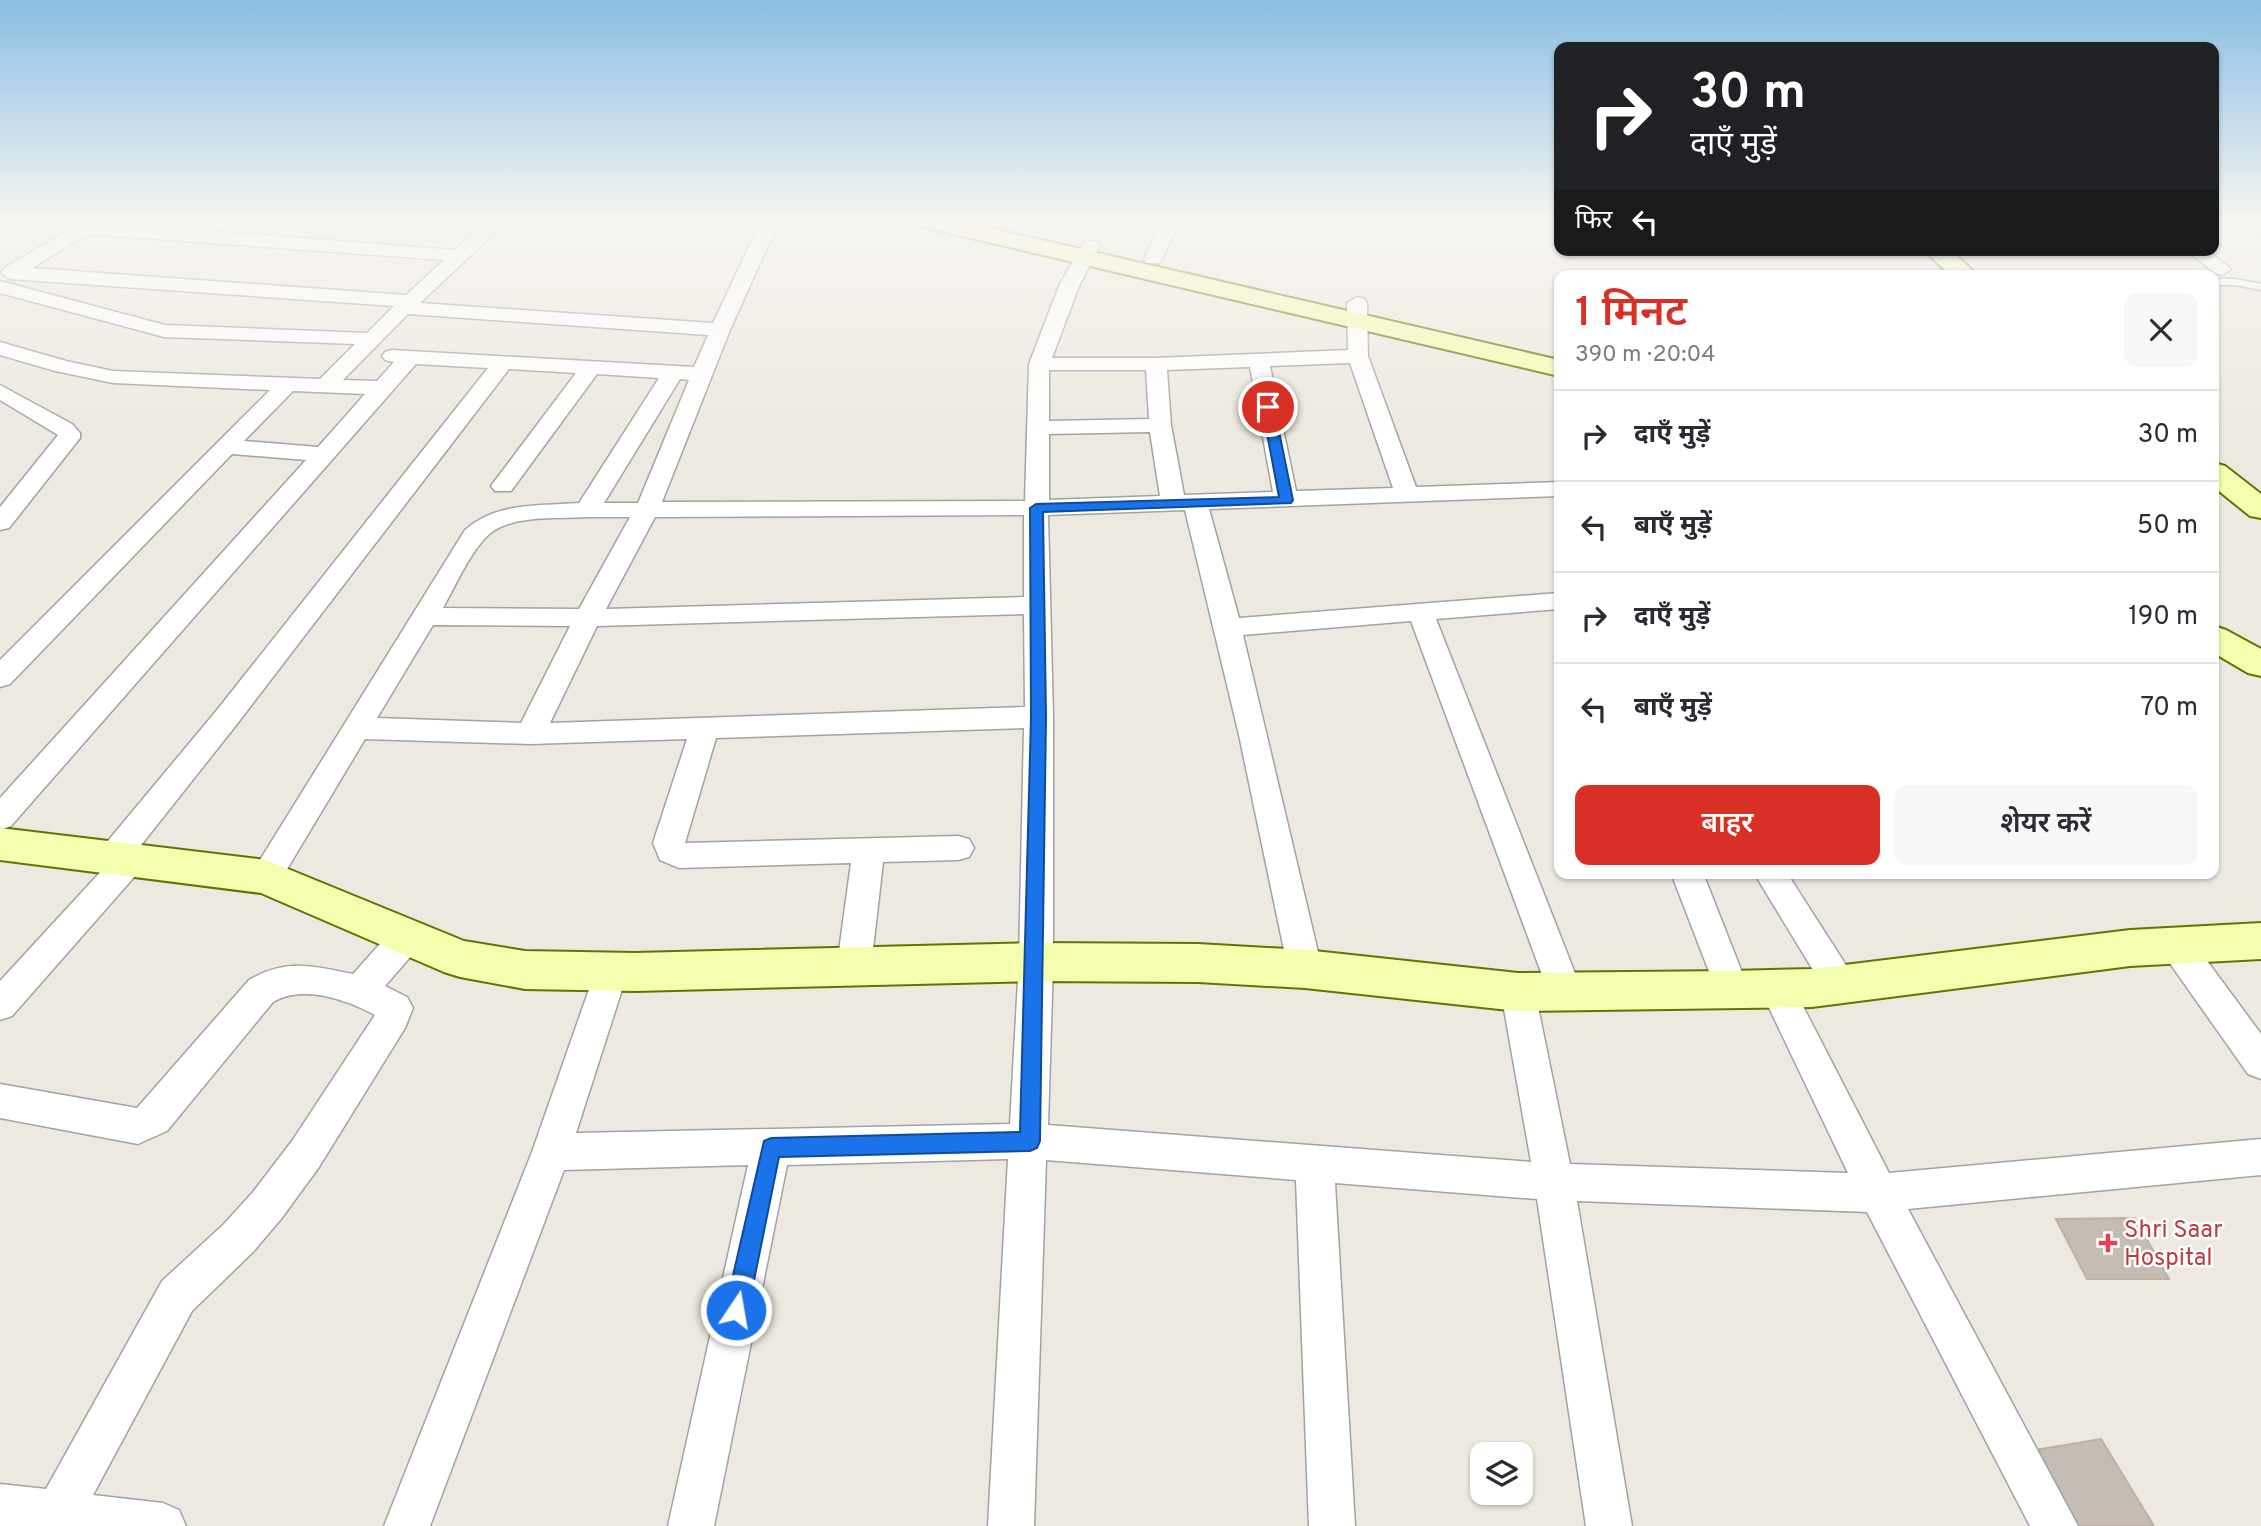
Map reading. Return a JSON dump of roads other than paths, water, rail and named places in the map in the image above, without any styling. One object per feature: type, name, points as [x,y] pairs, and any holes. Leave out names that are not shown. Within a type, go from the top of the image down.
[{"type":"street","points":[[54,292],[164,331],[364,347],[411,356],[502,364],[703,374]]},
{"type":"street","points":[[240,292],[720,330]]},
{"type":"street","points":[[326,384],[421,292]]},
{"type":"street","points":[[530,734],[647,509],[737,292]]},
{"type":"street","points":[[1011,1526],[1036,962],[1039,605],[1036,508],[1039,364],[1069,292]]},
{"type":"street","points":[[1272,292],[1357,311],[1452,324],[1554,352]]},
{"type":"street","points":[[1283,292],[1554,367]]},
{"type":"street","points":[[1357,311],[1358,356],[1407,495]]},
{"type":"street","points":[[0,348],[62,367],[113,377],[382,388]]},
{"type":"street","points":[[0,818],[411,356]]},
{"type":"street","points":[[1039,364],[1156,364],[1358,356]]},
{"type":"street","points":[[1259,361],[1286,500]]},
{"type":"street","points":[[0,1005],[122,858],[235,706],[502,364]]},
{"type":"street","points":[[1156,364],[1160,425],[1184,502],[1230,627],[1263,766],[1305,969]]},
{"type":"street","points":[[503,486],[590,369]]},
{"type":"street","points":[[587,510],[673,373]]},
{"type":"street","points":[[0,677],[289,383]]},
{"type":"street","points":[[0,523],[69,438],[69,433],[64,429],[3,395]]},
{"type":"street","points":[[1038,428],[1160,425]]},
{"type":"street","points":[[227,447],[325,454]]},
{"type":"street","points":[[2219,475],[2255,496]]},
{"type":"street","points":[[266,877],[474,535],[485,525],[509,516],[647,509],[1036,508],[1554,489]]},
{"type":"street","points":[[1230,627],[1554,601]]},
{"type":"street","points":[[426,616],[588,618],[1039,605]]},
{"type":"street","points":[[1420,611],[1565,991]]},
{"type":"street","points":[[2219,623],[2261,643]]},
{"type":"street","points":[[2219,641],[2261,664]]},
{"type":"street","points":[[359,728],[530,734],[1039,717]]},
{"type":"street","points":[[705,728],[669,843],[671,851],[688,857],[958,848]]},
{"type":"street","points":[[0,844],[266,877],[460,959],[525,970],[611,971],[1036,962],[1198,963],[1305,969],[1518,992],[1732,990],[1812,988],[2130,948],[2261,941]]},
{"type":"street","points":[[855,967],[869,851]]},
{"type":"street","points":[[1689,879],[1732,990]]},
{"type":"street","points":[[1774,879],[1839,983]]},
{"type":"street","points":[[360,990],[407,937]]},
{"type":"street","points":[[2176,946],[2261,1063]]},
{"type":"street","points":[[407,1526],[551,1153],[611,971]]},
{"type":"street","points":[[0,1101],[138,1126],[154,1119],[261,991],[271,984],[293,978],[360,990],[390,1003],[395,1008],[393,1017],[276,1193],[246,1230],[198,1271],[177,1296],[58,1514]]},
{"type":"street","points":[[1777,989],[1878,1193],[2055,1526]]},
{"type":"street","points":[[1518,992],[1554,1182],[1609,1526]]},
{"type":"street","points":[[551,1153],[1030,1141],[1554,1182],[1878,1193],[2261,1157]]},
{"type":"street","points":[[691,1526],[771,1147]]},
{"type":"street","points":[[1315,1163],[1332,1526]]},
{"type":"street","points":[[0,1507],[163,1526]]},
{"type":"place","name":"Shri Saar Hospital","points":[[2108,1243]]}]
